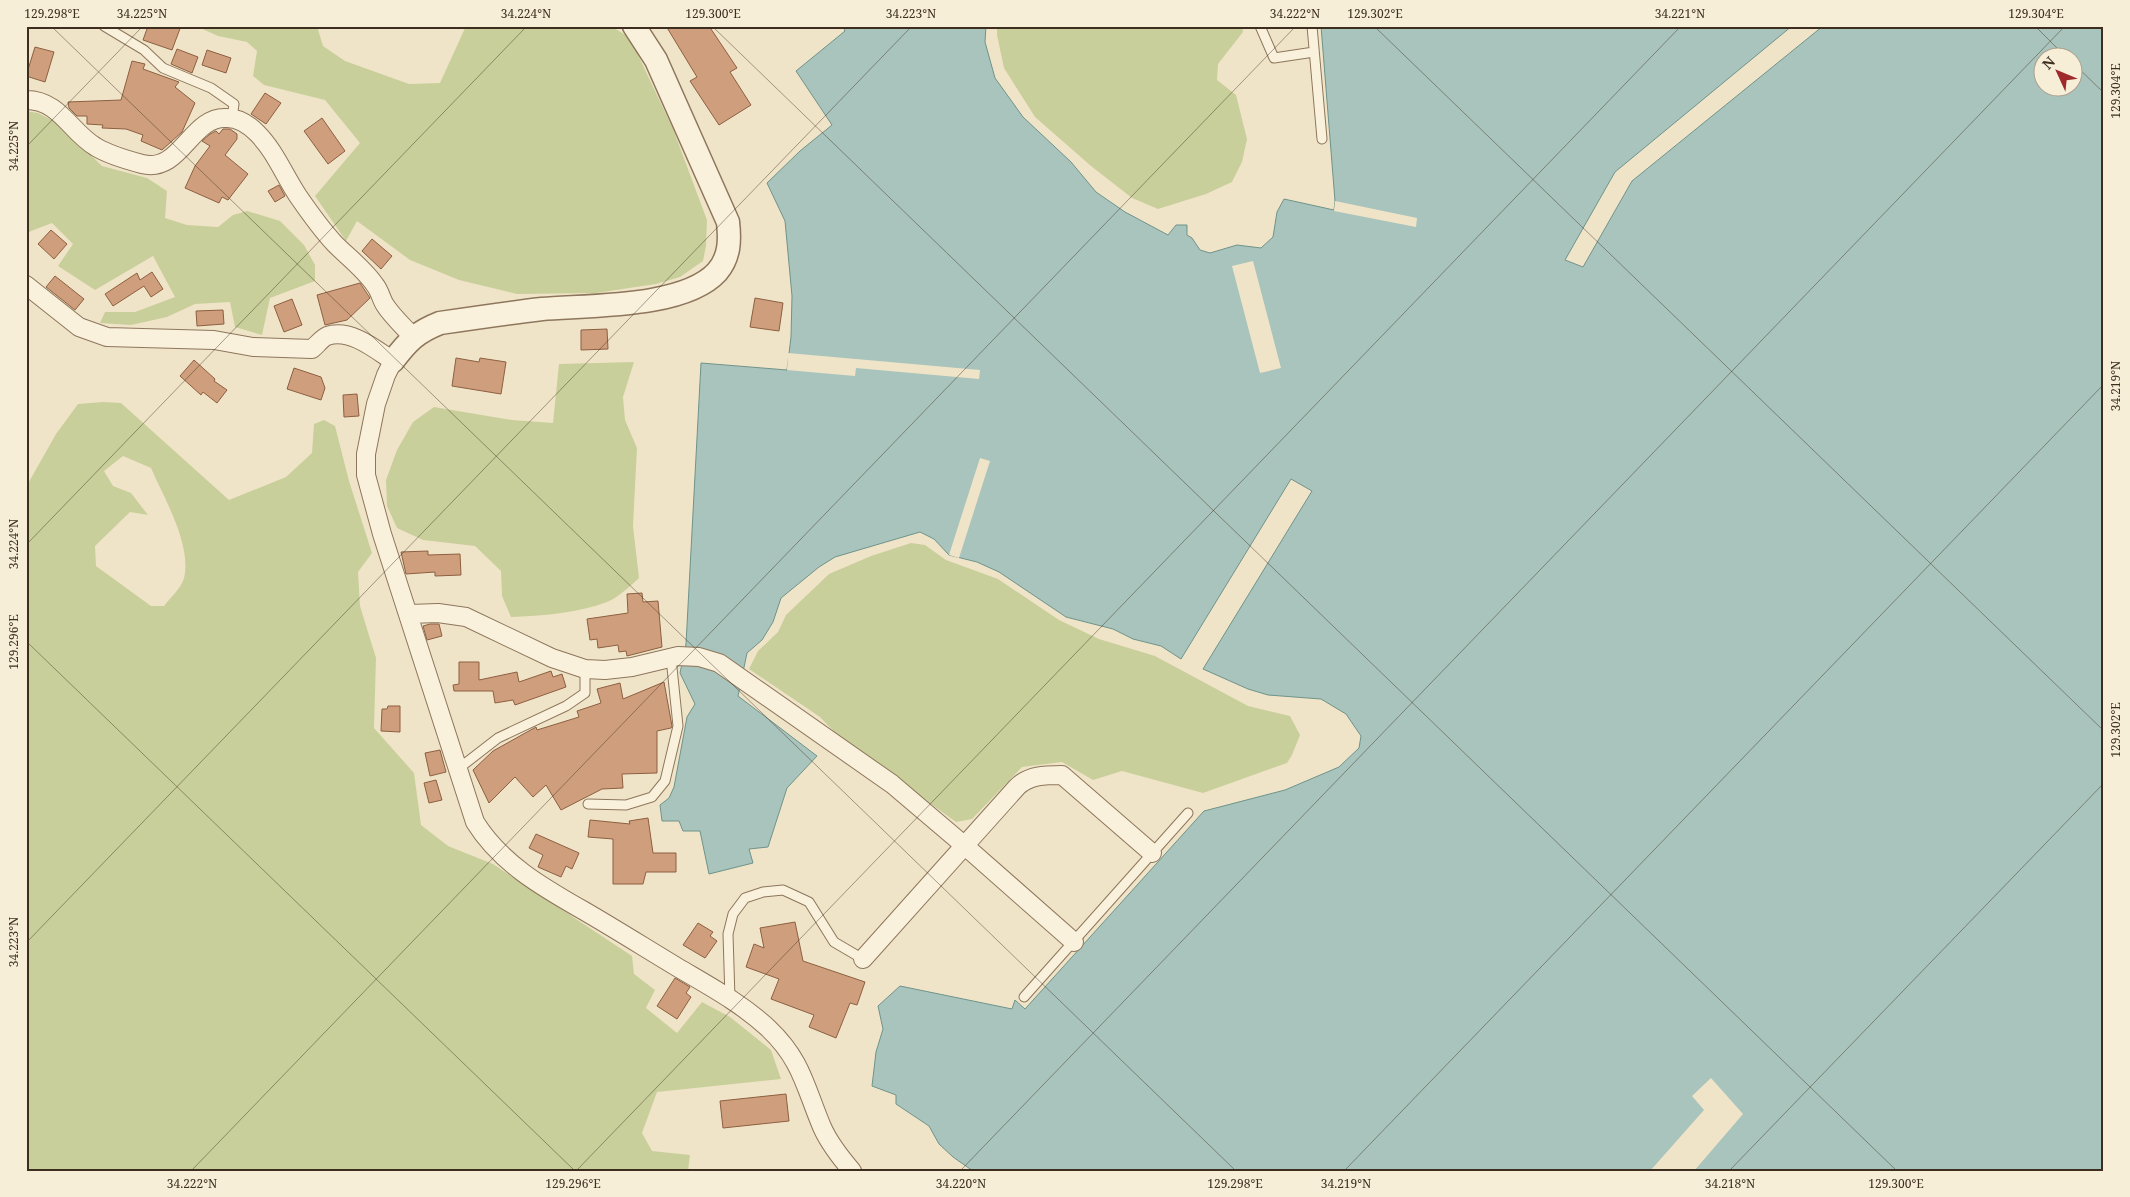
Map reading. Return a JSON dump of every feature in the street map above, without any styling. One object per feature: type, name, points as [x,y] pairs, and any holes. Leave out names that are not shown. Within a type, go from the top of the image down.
[{"type":"street","points":[[634,26],[656,60],[728,222],[730,242],[725,261],[716,273],[702,283],[668,296],[614,305],[542,309],[440,323],[425,328],[412,337],[393,361],[386,375],[370,427],[366,454],[366,474],[382,534],[475,822],[484,837],[498,852],[553,893],[730,999],[768,1029],[788,1048],[801,1070],[822,1127],[837,1154],[852,1171]]},
{"type":"street","points":[[26,100],[37,100],[49,105],[96,148],[144,165],[161,164],[170,159],[209,122],[223,117],[241,120],[264,140],[298,197],[334,242],[376,285],[385,305],[412,337]]},
{"type":"street","points":[[26,285],[79,327],[107,337],[214,340],[253,347],[312,350],[326,336],[340,335],[355,338],[393,361]]},
{"type":"street","points":[[409,614],[438,613],[466,617],[552,658],[585,669],[605,670],[632,667],[674,657],[699,656],[719,663],[892,784],[1074,942]]},
{"type":"street","points":[[863,959],[1022,782],[1031,778],[1062,775],[1152,853]]},
{"type":"lane","points":[[104,26],[144,50],[163,68],[211,88],[234,104],[232,118]]},
{"type":"lane","points":[[1260,26],[1274,58],[1314,52]]},
{"type":"lane","points":[[1312,26],[1322,139]]},
{"type":"lane","points":[[588,804],[626,805],[652,797],[665,781],[678,726],[674,657]]},
{"type":"lane","points":[[458,769],[498,738],[566,706],[585,693],[585,669]]},
{"type":"lane","points":[[1024,997],[1188,813]]},
{"type":"lane","points":[[730,999],[728,934],[733,914],[745,898],[763,892],[783,890],[809,902],[834,942],[863,959]]},
{"type":"green space","points":[[196,26],[317,26],[323,46],[345,61],[409,84],[440,83],[466,26],[611,26],[630,38],[673,129],[707,220],[706,246],[703,261],[680,277],[656,284],[596,293],[517,294],[459,280],[410,260],[357,221],[346,241],[315,196],[360,143],[325,100],[264,85],[253,76],[257,51],[247,42],[218,36]]},
{"type":"green space","points":[[997,26],[1242,26],[1243,32],[1218,64],[1217,80],[1236,95],[1247,139],[1242,162],[1232,182],[1206,194],[1158,209],[1132,198],[1091,166],[1035,117],[1004,68]]},
{"type":"green space","points":[[26,111],[38,113],[58,123],[102,166],[147,178],[167,191],[165,218],[187,225],[218,227],[233,215],[247,211],[280,221],[304,245],[315,265],[315,281],[270,298],[262,335],[235,327],[230,302],[195,304],[167,317],[131,325],[100,323],[105,312],[135,312],[175,297],[153,256],[95,290],[58,266],[73,244],[52,223],[31,231],[26,235]]},
{"type":"green space","points":[[634,362],[623,397],[625,420],[637,448],[633,526],[639,578],[620,595],[607,602],[584,609],[547,615],[511,617],[502,596],[501,571],[475,546],[423,540],[397,528],[387,506],[386,480],[397,450],[413,422],[434,407],[512,420],[553,423],[559,364]]},
{"type":"green space","points":[[121,403],[229,500],[286,477],[312,453],[314,424],[324,420],[335,426],[349,481],[372,553],[358,572],[360,606],[376,658],[374,728],[414,773],[421,825],[448,846],[493,864],[632,956],[634,974],[655,990],[646,1008],[677,1033],[702,1002],[730,1017],[771,1050],[781,1079],[657,1092],[642,1133],[652,1151],[690,1155],[688,1171],[26,1171],[26,487],[56,434],[78,404]],"holes":[[[123,456],[151,468],[181,537],[184,551],[183,581],[164,606],[151,606],[96,566],[95,546],[130,512],[148,515],[131,493],[113,486],[104,471]]]},
{"type":"green space","points":[[911,543],[925,545],[946,560],[998,579],[1059,620],[1099,639],[1155,656],[1248,706],[1290,716],[1300,735],[1292,755],[1287,763],[1203,793],[1122,771],[1093,780],[1062,762],[1022,767],[972,819],[956,822],[840,738],[820,717],[749,669],[758,651],[778,632],[786,615],[829,574],[871,556]]},
{"type":"water","points":[[843,26],[986,26],[985,42],[995,78],[1023,117],[1071,162],[1096,192],[1125,212],[1168,235],[1176,225],[1187,225],[1187,235],[1192,238],[1200,250],[1210,253],[1237,245],[1261,248],[1273,237],[1277,212],[1284,199],[1334,210],[1335,201],[1321,26],[1792,26],[1615,172],[1565,260],[1583,267],[1632,181],[1823,26],[2104,26],[2104,1171],[973,1171],[953,1157],[939,1144],[929,1126],[896,1104],[896,1095],[872,1086],[876,1052],[883,1029],[878,1006],[900,986],[1012,1009],[1015,1000],[1025,1009],[1204,811],[1285,790],[1339,767],[1359,748],[1361,736],[1346,714],[1321,699],[1268,695],[1248,689],[1203,669],[1312,491],[1291,479],[1181,659],[1161,646],[1133,639],[1113,629],[1066,617],[999,572],[977,562],[949,555],[934,539],[920,532],[835,557],[819,567],[781,598],[773,622],[762,640],[747,653],[738,696],[817,756],[787,788],[768,847],[749,849],[753,863],[709,874],[700,831],[683,831],[679,821],[662,821],[660,805],[669,798],[674,787],[687,717],[695,704],[680,673],[686,644],[701,363],[787,370],[791,337],[792,296],[785,221],[767,183],[800,151],[832,125],[796,71],[845,31]]},
{"type":"pier","points":[[1335,201],[1417,218],[1416,227],[1334,211]]},
{"type":"pier","points":[[1253,261],[1281,368],[1260,373],[1232,266]]},
{"type":"pier","points":[[788,353],[980,370],[979,379],[856,368],[855,376],[787,370]]},
{"type":"pier","points":[[980,458],[990,461],[959,558],[949,555]]},
{"type":"pier","points":[[1711,1078],[1743,1114],[1694,1171],[1650,1171],[1704,1110],[1692,1096]]},
{"type":"building","points":[[148,26],[181,26],[172,50],[143,40]]},
{"type":"building","points":[[666,26],[709,26],[737,68],[730,72],[751,105],[719,125],[690,81],[697,77]]},
{"type":"building","points":[[35,47],[54,52],[45,82],[26,76]]},
{"type":"building","points":[[177,49],[198,57],[192,73],[171,64]]},
{"type":"building","points":[[207,50],[231,58],[226,73],[202,65]]},
{"type":"building","points":[[132,61],[145,64],[143,69],[179,82],[175,87],[195,103],[182,132],[162,150],[141,141],[143,135],[126,129],[102,128],[103,125],[87,124],[87,116],[77,116],[69,108],[68,102],[121,100]]},
{"type":"building","points":[[265,93],[281,103],[266,124],[251,114]]},
{"type":"building","points":[[322,118],[345,151],[328,164],[304,131]]},
{"type":"building","points":[[223,129],[230,129],[237,134],[237,139],[225,155],[248,174],[228,200],[222,197],[219,203],[185,188],[195,166],[210,146],[202,141],[216,131],[219,134]]},
{"type":"building","points":[[279,185],[285,196],[275,202],[268,191]]},
{"type":"building","points":[[51,230],[67,244],[54,259],[38,244]]},
{"type":"building","points":[[372,239],[392,256],[381,269],[362,251]]},
{"type":"building","points":[[152,272],[163,289],[151,297],[144,286],[113,306],[105,294],[137,273],[140,280]]},
{"type":"building","points":[[55,276],[84,299],[75,310],[46,287]]},
{"type":"building","points":[[360,283],[370,298],[347,320],[325,325],[317,295]]},
{"type":"building","points":[[755,298],[783,303],[779,331],[750,327]]},
{"type":"building","points":[[292,299],[302,325],[284,332],[274,306]]},
{"type":"building","points":[[223,310],[224,324],[197,326],[196,311]]},
{"type":"building","points":[[607,329],[608,349],[581,350],[581,330]]},
{"type":"building","points":[[456,358],[479,362],[480,358],[506,362],[501,394],[452,386]]},
{"type":"building","points":[[194,360],[215,379],[214,381],[227,390],[217,403],[203,392],[201,395],[180,376]]},
{"type":"building","points":[[294,368],[321,377],[325,388],[321,400],[287,389]]},
{"type":"building","points":[[357,394],[359,416],[344,417],[343,395]]},
{"type":"building","points":[[428,551],[428,555],[460,554],[461,575],[435,576],[435,572],[406,574],[401,552]]},
{"type":"building","points":[[642,593],[643,602],[658,601],[662,647],[627,656],[626,651],[619,652],[618,645],[598,648],[597,639],[590,640],[587,619],[628,613],[627,594]]},
{"type":"building","points":[[439,624],[442,636],[427,640],[423,626]]},
{"type":"building","points":[[459,662],[479,662],[479,680],[517,672],[519,682],[551,671],[553,677],[562,674],[566,687],[515,705],[513,700],[495,703],[493,691],[454,691],[453,685],[459,684]]},
{"type":"building","points":[[664,682],[672,726],[671,728],[657,731],[657,773],[622,774],[623,788],[602,789],[561,810],[546,785],[533,797],[515,777],[489,803],[473,770],[493,751],[536,727],[537,730],[579,717],[577,711],[601,703],[597,689],[620,683],[623,699]]},
{"type":"building","points":[[388,706],[400,706],[400,732],[381,731],[382,709],[387,709]]},
{"type":"building","points":[[440,750],[446,772],[430,776],[425,753]]},
{"type":"building","points":[[436,780],[442,800],[429,803],[424,783]]},
{"type":"building","points":[[648,818],[653,853],[676,853],[676,872],[646,872],[643,884],[613,884],[613,839],[588,837],[590,820],[630,824],[629,821]]},
{"type":"building","points":[[536,834],[579,853],[572,869],[566,866],[561,877],[538,867],[543,855],[529,848]]},
{"type":"building","points":[[795,922],[803,961],[865,982],[857,1005],[850,1003],[836,1038],[809,1027],[814,1015],[771,999],[779,979],[746,967],[754,944],[764,948],[760,928]]},
{"type":"building","points":[[698,923],[713,932],[710,936],[717,941],[705,958],[683,945]]},
{"type":"building","points":[[675,978],[690,987],[686,993],[691,997],[677,1019],[657,1006]]},
{"type":"building","points":[[786,1094],[789,1121],[723,1128],[720,1101]]}]
